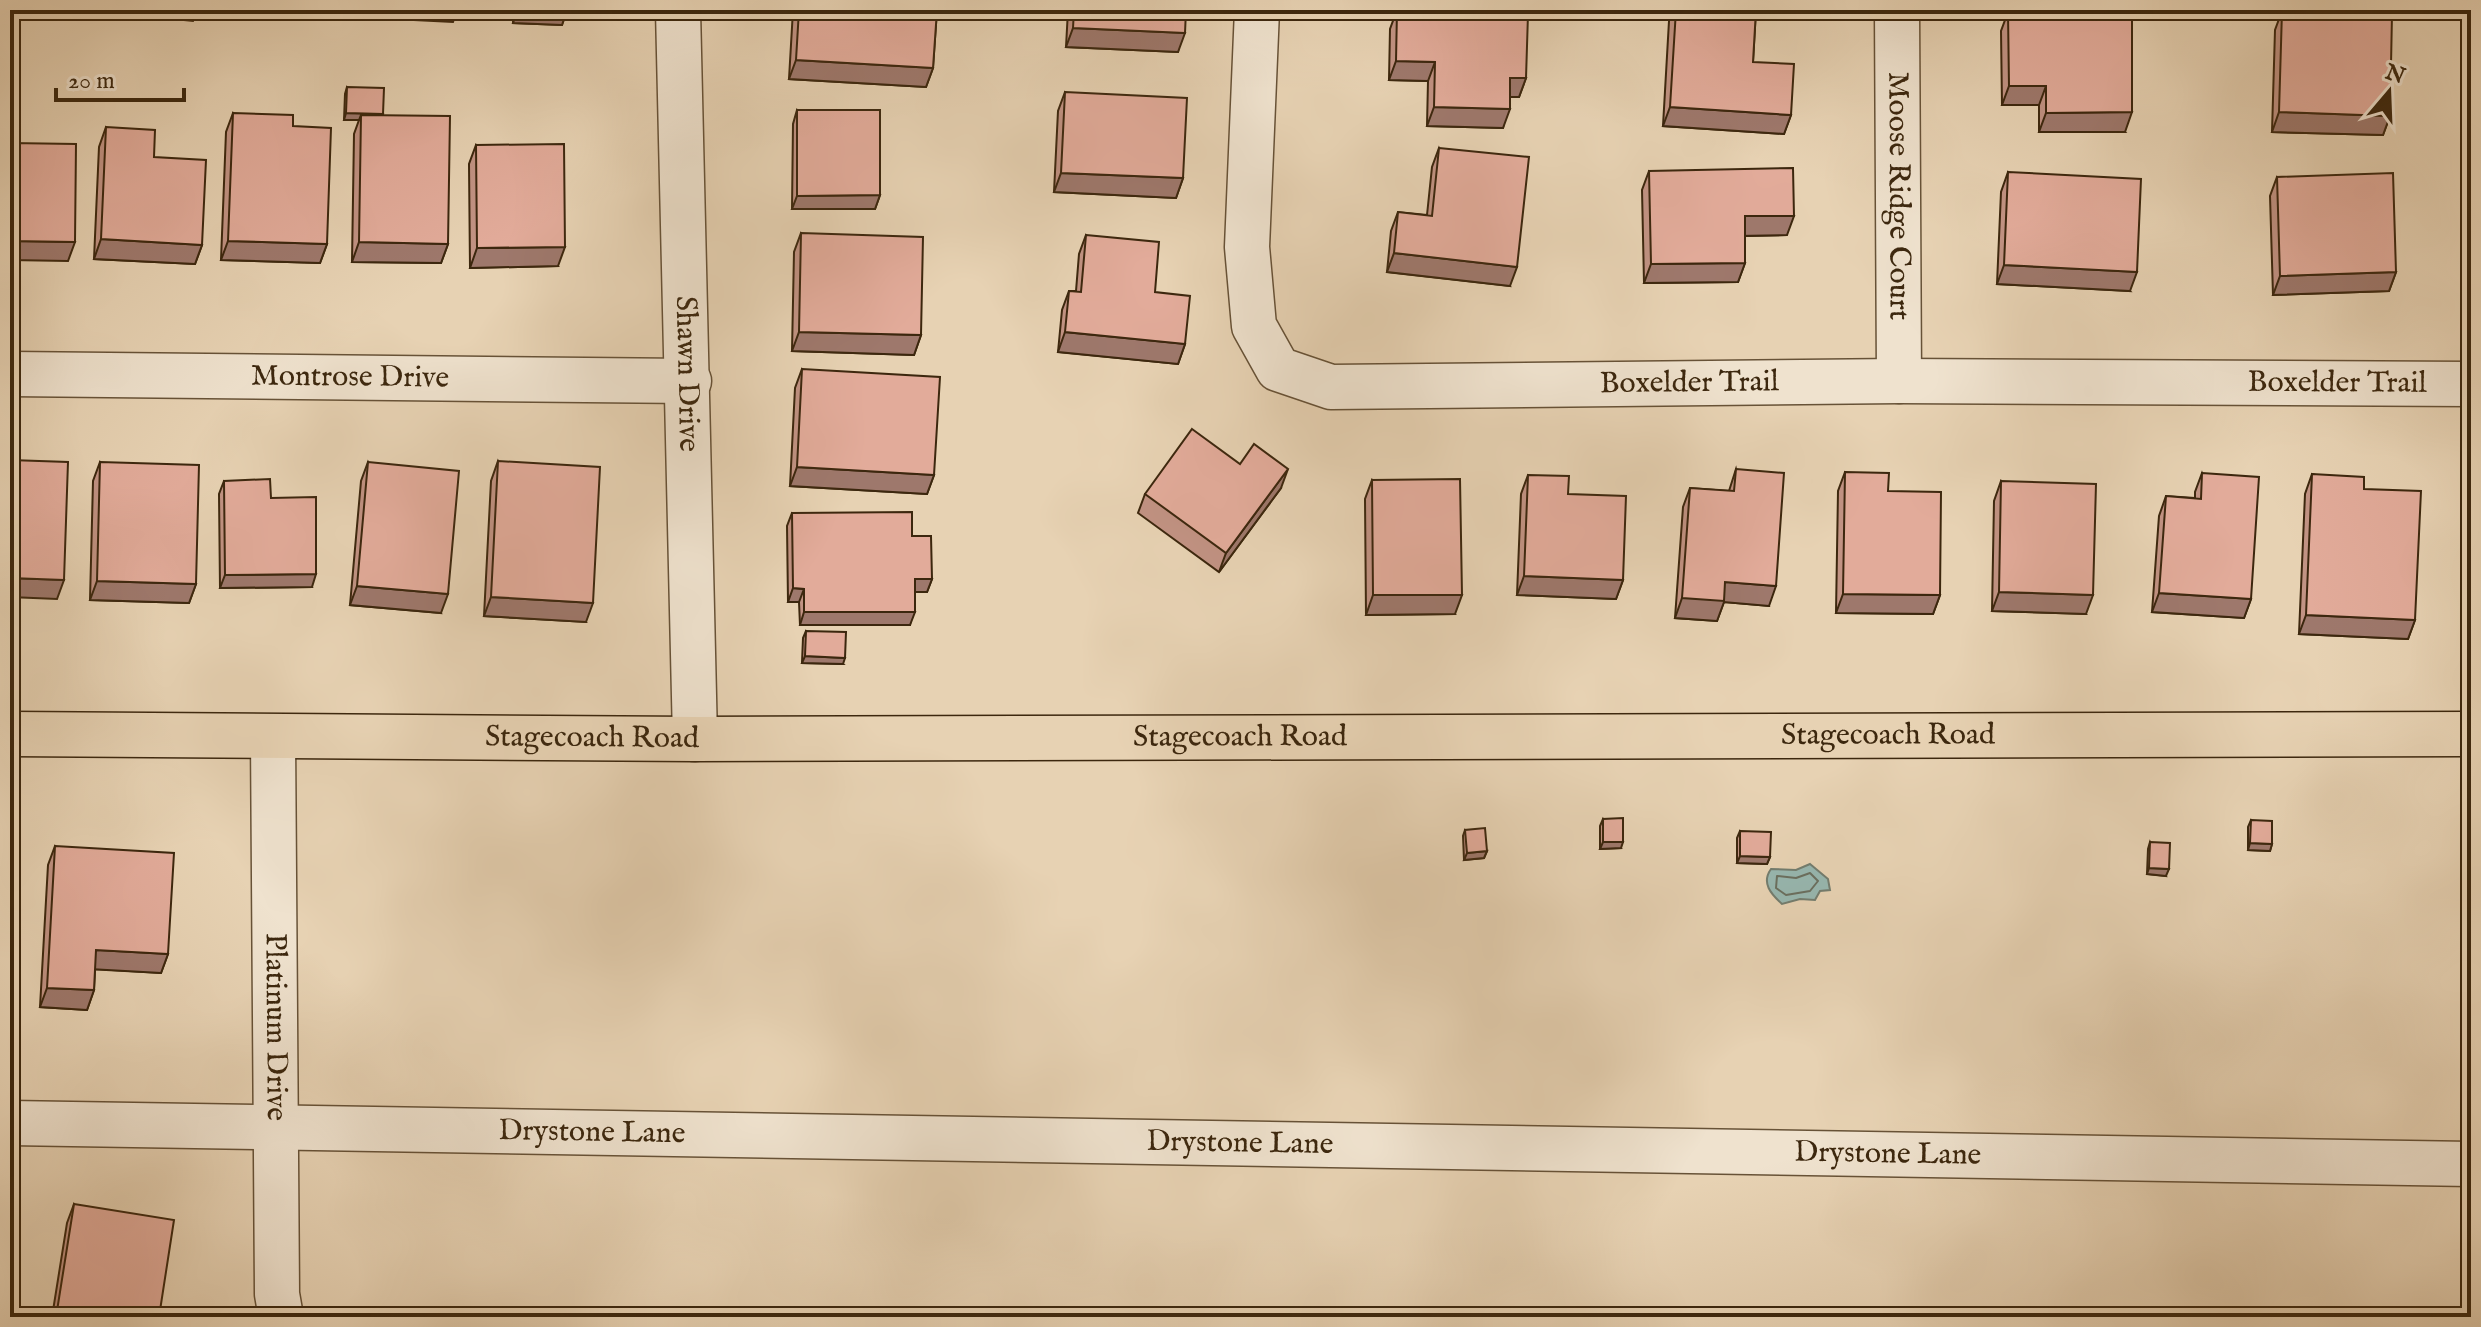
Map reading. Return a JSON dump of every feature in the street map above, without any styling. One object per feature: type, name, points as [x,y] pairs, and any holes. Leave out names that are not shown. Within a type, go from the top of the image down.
[{"type":"main road","name":"Stagecoach Road","points":[[10,734],[695,739],[2471,734]]},
{"type":"street","name":"Shawn Drive","points":[[678,10],[695,739]]},
{"type":"street","name":"Boxelder Trail","points":[[1257,10],[1247,247],[1254,326],[1278,369],[1331,387],[1899,381],[2471,384]]},
{"type":"street","name":"Moose Ridge Court","points":[[1897,10],[1899,381]]},
{"type":"street","name":"Montrose Drive","points":[[10,374],[689,381]]},
{"type":"street","name":"Platinum Drive","points":[[273,737],[277,1294],[281,1317]]},
{"type":"street","name":"Drystone Lane","points":[[10,1123],[2471,1164]]},
{"type":"water","points":[[1810,864],[1828,879],[1830,890],[1820,891],[1815,900],[1800,899],[1782,904],[1767,884],[1771,869],[1796,870]]},
{"type":"building","points":[[799,10],[937,10],[933,68],[796,60]]},
{"type":"building","points":[[1074,10],[1186,10],[1185,33],[1073,28]]},
{"type":"building","points":[[1397,10],[1528,14],[1526,78],[1510,78],[1510,109],[1434,107],[1435,62],[1396,61]]},
{"type":"building","points":[[1676,10],[1756,10],[1753,62],[1794,64],[1791,115],[1670,107]]},
{"type":"building","points":[[2132,11],[2132,112],[2046,113],[2046,86],[2009,86],[2008,12]]},
{"type":"building","points":[[2282,11],[2392,14],[2390,116],[2279,112]]},
{"type":"building","points":[[347,87],[384,88],[383,114],[346,113]]},
{"type":"building","points":[[1065,92],[1187,98],[1183,178],[1061,173]]},
{"type":"building","points":[[797,110],[880,110],[880,195],[797,196]]},
{"type":"building","points":[[233,113],[293,115],[293,126],[331,128],[327,244],[228,241]]},
{"type":"building","points":[[361,115],[450,116],[448,244],[359,242]]},
{"type":"building","points":[[106,127],[155,130],[154,157],[206,160],[202,245],[101,239]]},
{"type":"building","points":[[10,143],[76,144],[75,242],[10,241]]},
{"type":"building","points":[[564,144],[565,247],[477,248],[476,145]]},
{"type":"building","points":[[1439,148],[1529,157],[1517,267],[1394,253],[1398,212],[1432,216]]},
{"type":"building","points":[[1793,168],[1794,216],[1745,216],[1745,263],[1651,264],[1649,171]]},
{"type":"building","points":[[2008,172],[2141,179],[2137,272],[2004,265]]},
{"type":"building","points":[[2393,173],[2396,272],[2280,276],[2277,177]]},
{"type":"building","points":[[801,233],[923,237],[921,335],[799,332]]},
{"type":"building","points":[[1086,235],[1159,242],[1155,292],[1190,296],[1185,344],[1065,332],[1069,291],[1081,292]]},
{"type":"building","points":[[802,369],[940,377],[934,475],[797,467]]},
{"type":"building","points":[[1192,429],[1240,464],[1254,444],[1288,469],[1226,553],[1145,494]]},
{"type":"building","points":[[10,460],[68,462],[64,580],[10,578]]},
{"type":"building","points":[[498,461],[600,467],[593,603],[491,597]]},
{"type":"building","points":[[100,462],[199,465],[196,584],[97,581]]},
{"type":"building","points":[[368,462],[459,471],[448,594],[357,586]]},
{"type":"building","points":[[1736,469],[1784,473],[1776,586],[1725,582],[1724,601],[1682,598],[1690,488],[1734,491]]},
{"type":"building","points":[[1845,472],[1889,473],[1888,491],[1941,492],[1940,595],[1843,594]]},
{"type":"building","points":[[2202,473],[2259,477],[2251,599],[2159,593],[2166,496],[2201,499]]},
{"type":"building","points":[[2312,474],[2364,477],[2364,489],[2421,491],[2415,620],[2306,615]]},
{"type":"building","points":[[1528,475],[1569,476],[1568,494],[1626,496],[1623,580],[1524,576]]},
{"type":"building","points":[[270,479],[271,498],[316,497],[316,574],[225,575],[224,481]]},
{"type":"building","points":[[1460,479],[1462,595],[1373,595],[1372,480]]},
{"type":"building","points":[[2001,481],[2096,484],[2093,595],[1999,592]]},
{"type":"building","points":[[912,512],[912,536],[931,536],[932,579],[915,579],[915,612],[804,612],[804,589],[793,588],[792,513]]},
{"type":"building","points":[[806,631],[846,632],[845,658],[805,656]]},
{"type":"building","points":[[1623,818],[1623,842],[1603,842],[1603,819]]},
{"type":"building","points":[[2251,820],[2272,821],[2272,844],[2250,843]]},
{"type":"building","points":[[1485,828],[1487,851],[1467,853],[1465,830]]},
{"type":"building","points":[[1740,831],[1771,832],[1770,857],[1740,856]]},
{"type":"building","points":[[2150,842],[2170,843],[2169,869],[2149,868]]},
{"type":"building","points":[[55,846],[174,853],[168,954],[96,950],[94,990],[47,988]]},
{"type":"building","points":[[10,866],[13,866],[10,914]]},
{"type":"building","points":[[74,1204],[174,1220],[159,1317],[56,1317]]},
{"type":"building","points":[[10,1210],[18,1211],[10,1306]]}]
